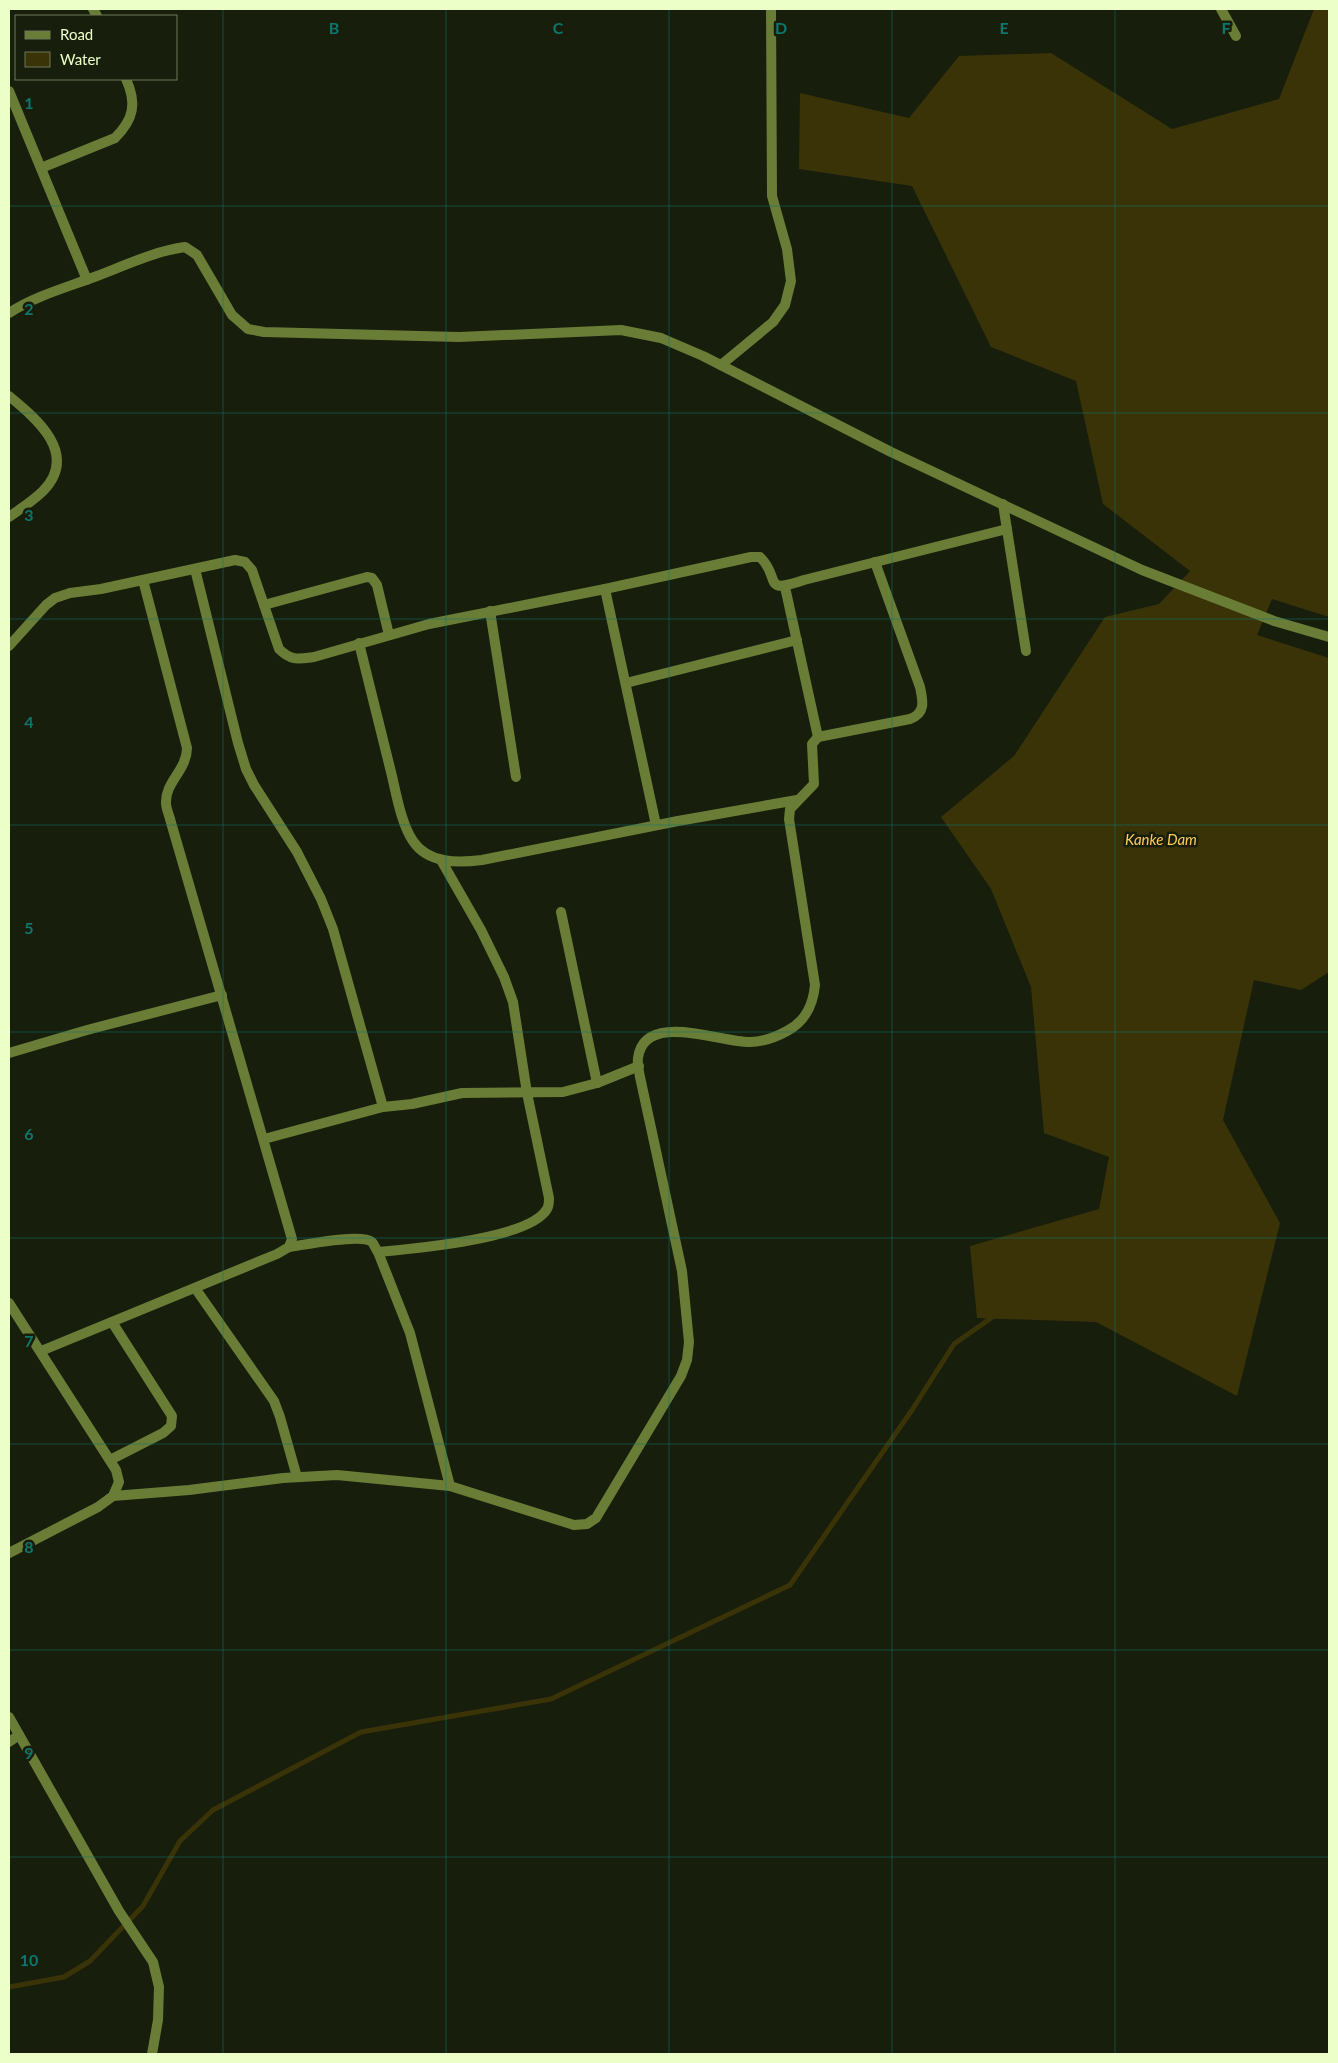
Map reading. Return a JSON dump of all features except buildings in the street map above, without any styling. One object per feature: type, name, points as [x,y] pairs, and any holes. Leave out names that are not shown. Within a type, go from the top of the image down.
[{"type":"street","points":[[721,366],[773,322],[785,304],[791,281],[787,250],[772,196],[771,9]]},
{"type":"street","points":[[1221,9],[1236,36]]},
{"type":"street","points":[[41,168],[115,138],[124,129],[130,119],[133,105],[132,92],[126,80]]},
{"type":"street","points":[[9,91],[87,280]]},
{"type":"street","points":[[9,313],[47,295],[168,249],[185,247],[197,255],[232,315],[248,329],[264,332],[459,336],[621,330],[661,338],[721,366],[891,452],[1142,570],[1274,621],[1329,637]]},
{"type":"street","points":[[9,396],[43,427],[51,438],[57,464],[54,477],[43,491],[9,517]]},
{"type":"street","points":[[1003,504],[1026,651]]},
{"type":"street","points":[[9,646],[33,618],[55,598],[70,593],[101,589],[235,560],[245,562],[252,570],[279,649],[287,658],[298,659],[314,657],[429,624],[606,589],[751,557],[760,557],[766,562],[773,581],[777,586],[785,587],[1007,529]]},
{"type":"street","points":[[113,1496],[337,1475],[450,1486],[574,1525],[587,1524],[596,1518],[681,1376],[687,1360],[689,1342],[682,1271],[638,1058],[642,1046],[650,1037],[658,1034],[680,1031],[751,1042],[773,1038],[792,1028],[807,1014],[813,1002],[815,985],[789,818],[790,809],[814,784],[812,744],[818,737],[910,719],[922,711],[924,704],[920,687],[875,562]]},
{"type":"street","points":[[195,569],[230,714],[246,769],[297,852],[321,899],[333,929],[383,1107]]},
{"type":"street","points":[[264,605],[367,577],[372,578],[377,585],[389,635]]},
{"type":"street","points":[[143,580],[187,748],[184,766],[173,781],[166,803],[292,1239],[289,1247]]},
{"type":"street","points":[[785,587],[818,737]]},
{"type":"street","points":[[606,589],[656,825]]},
{"type":"street","points":[[490,611],[516,777]]},
{"type":"street","points":[[626,683],[797,640]]},
{"type":"street","points":[[359,643],[397,798],[406,825],[413,841],[425,852],[441,860],[461,863],[482,860],[656,825],[797,800]]},
{"type":"street","points":[[378,1252],[457,1244],[484,1238],[519,1227],[541,1216],[548,1209],[549,1198],[527,1093],[513,1002],[504,977],[481,930],[441,860]]},
{"type":"street","points":[[561,912],[597,1083]]},
{"type":"street","points":[[9,1053],[87,1030],[222,995]]},
{"type":"street","points":[[264,1139],[383,1107],[412,1104],[462,1093],[564,1092],[597,1083],[639,1066]]},
{"type":"street","points":[[41,1351],[277,1254],[289,1247],[364,1239],[372,1242],[378,1252],[410,1333],[450,1486]]},
{"type":"street","points":[[194,1288],[274,1401],[297,1478]]},
{"type":"street","points":[[9,1303],[110,1460],[120,1482],[113,1496],[98,1507],[9,1553]]},
{"type":"street","points":[[110,1460],[163,1433],[171,1426],[172,1416],[112,1322]]},
{"type":"street","points":[[9,1716],[119,1911],[153,1962],[159,1988],[158,2020],[152,2054]]},
{"type":"street","points":[[9,1742],[20,1735]]},
{"type":"water","name":"Kanke Dam","points":[[1314,9],[1329,9],[1329,617],[1272,599],[1257,635],[1329,658],[1329,972],[1301,990],[1254,980],[1223,1120],[1280,1223],[1237,1396],[1096,1322],[977,1318],[970,1246],[1099,1209],[1109,1157],[1044,1133],[1031,987],[991,889],[941,817],[1014,756],[1105,617],[1159,604],[1190,571],[1103,504],[1076,381],[991,347],[912,186],[799,169],[800,93],[909,118],[959,56],[1051,53],[1172,129],[1279,99]]},
{"type":"waterway","points":[[9,1987],[64,1977],[90,1961],[143,1906],[180,1841],[213,1810],[361,1732],[551,1699],[790,1585],[912,1410],[954,1344],[994,1316]]}]
